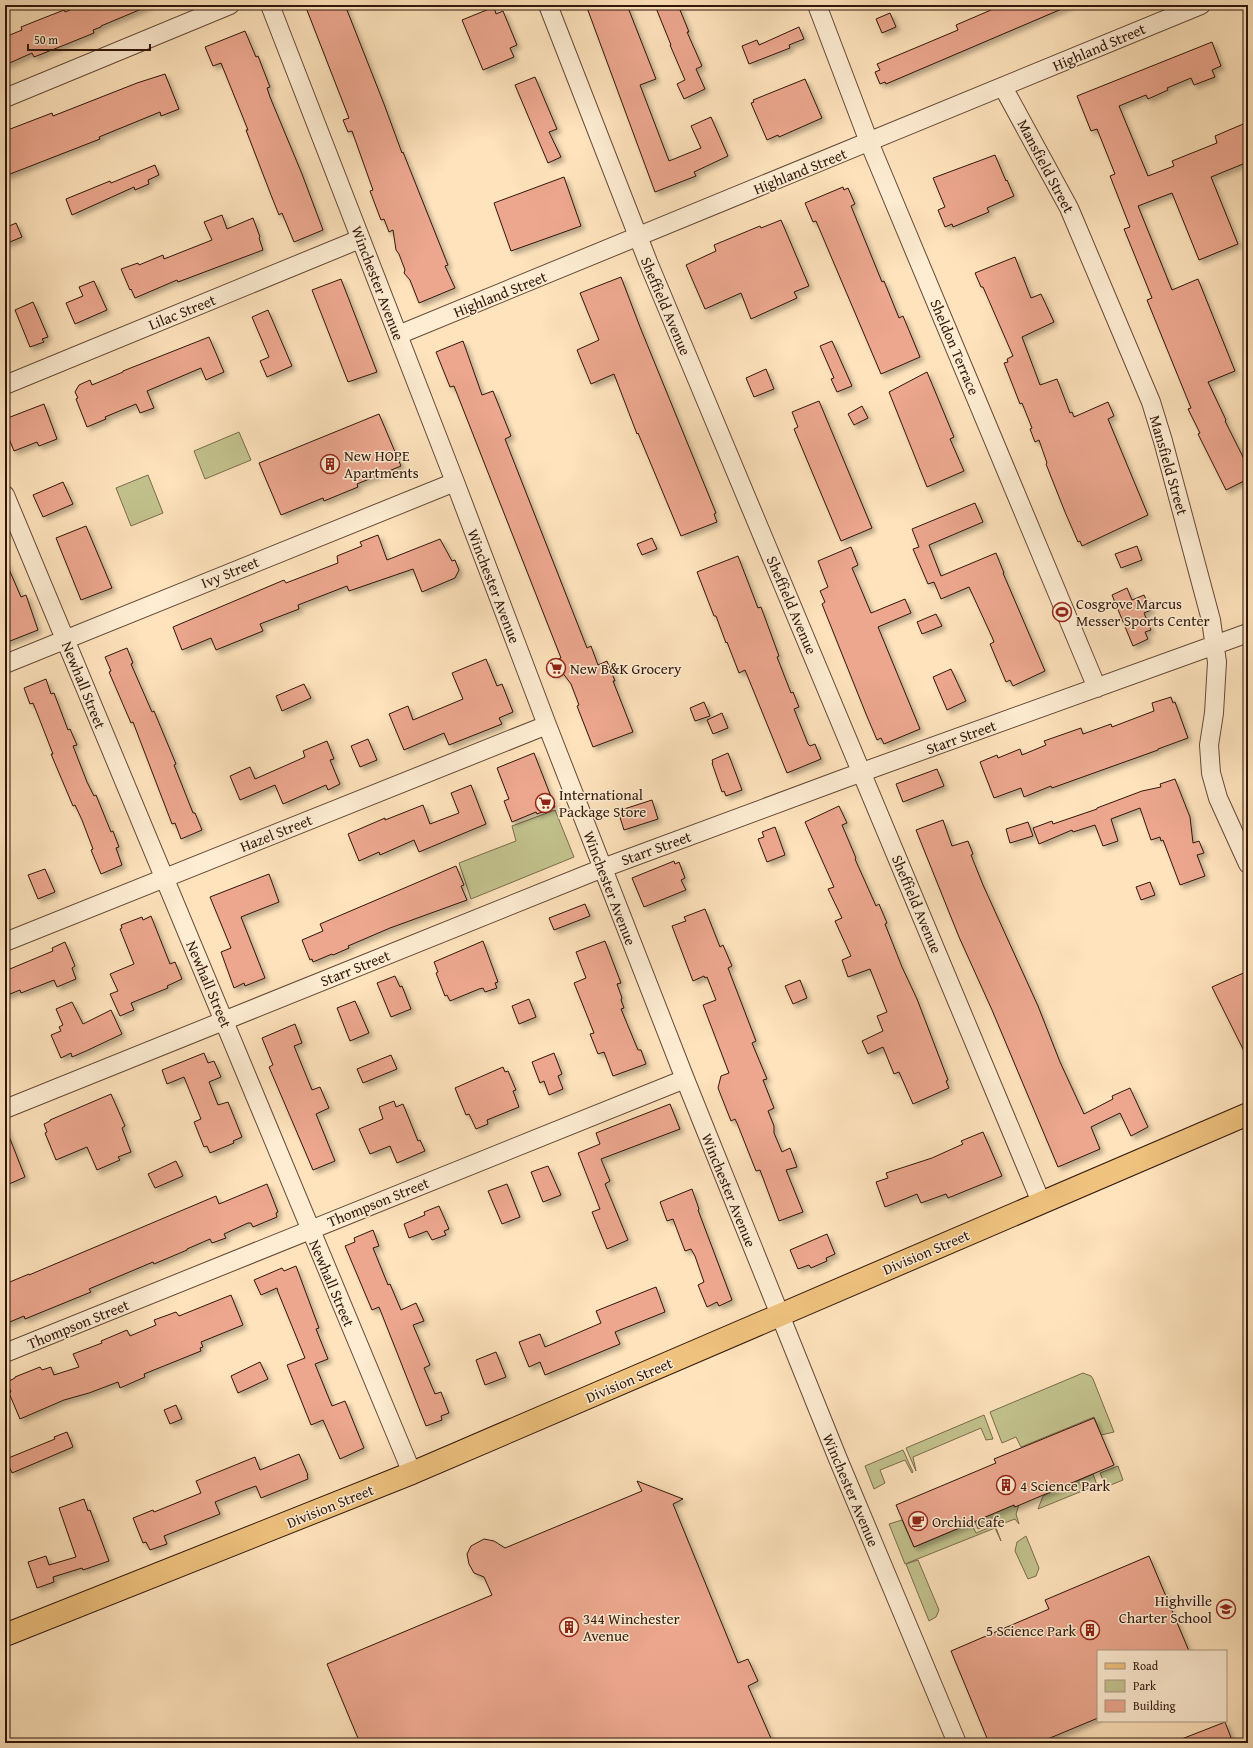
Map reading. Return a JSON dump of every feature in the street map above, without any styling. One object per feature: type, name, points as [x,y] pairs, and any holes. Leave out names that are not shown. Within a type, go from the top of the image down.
[{"type":"main road","name":"Division Street","points":[[5,1635],[412,1473],[1248,1114]]},
{"type":"street","points":[[5,98],[230,5]]},
{"type":"street","name":"Winchester Avenue","points":[[270,5],[455,482],[547,726],[685,1079],[779,1316],[957,1743]]},
{"type":"street","name":"Sheffield Avenue","points":[[548,5],[638,237],[1041,1202]]},
{"type":"street","name":"Sheldon Terrace","points":[[817,5],[869,142],[1097,688]]},
{"type":"street","name":"Highland Street","points":[[398,335],[1201,5]]},
{"type":"street","name":"Mansfield Street","points":[[1003,87],[1069,208],[1151,402],[1164,441],[1211,620],[1216,646],[1217,664],[1214,713],[1209,745],[1211,773],[1218,798],[1248,864]]},
{"type":"street","name":"Lilac Street","points":[[5,384],[360,239]]},
{"type":"street","name":"Ivy Street","points":[[5,664],[455,482]]},
{"type":"street","name":"Newhall Street","points":[[5,495],[412,1473]]},
{"type":"street","name":"Starr Street","points":[[5,1109],[603,868],[862,772],[1216,646],[1248,633]]},
{"type":"street","name":"Hazel Street","points":[[5,942],[547,726]]},
{"type":"street","name":"Thompson Street","points":[[5,1353],[685,1079]]},
{"type":"green space","points":[[239,432],[251,460],[205,479],[194,451]]},
{"type":"green space","points":[[148,475],[163,513],[131,526],[116,488]]},
{"type":"green space","points":[[555,810],[574,857],[471,899],[459,863],[516,841],[512,826]]},
{"type":"green space","points":[[1083,1373],[1091,1376],[1093,1379],[1114,1432],[1101,1435],[1094,1417],[1021,1447],[1016,1437],[1002,1443],[990,1412]]},
{"type":"green space","points":[[984,1415],[993,1439],[986,1440],[981,1428],[913,1457],[916,1471],[906,1448]]},
{"type":"green space","points":[[903,1450],[913,1472],[912,1473],[905,1460],[880,1470],[885,1483],[874,1489],[865,1466]]},
{"type":"green space","points":[[1118,1466],[1123,1480],[1106,1487],[1100,1473]]},
{"type":"green space","points":[[1093,1474],[1097,1485],[1038,1509],[1043,1496]]},
{"type":"green space","points":[[1014,1505],[1014,1507],[1019,1505],[1016,1514],[1019,1524],[1015,1519],[999,1525],[995,1522],[978,1529],[975,1521]]},
{"type":"green space","points":[[902,1520],[914,1547],[969,1524],[970,1528],[973,1527],[976,1533],[995,1525],[1001,1541],[995,1528],[905,1564],[889,1524]]},
{"type":"green space","points":[[1026,1536],[1039,1568],[1036,1576],[1028,1579],[1015,1551],[1017,1542]]},
{"type":"green space","points":[[918,1560],[939,1610],[936,1617],[929,1621],[906,1564]]},
{"type":"building","points":[[82,5],[151,5],[101,26],[93,30],[94,33],[34,57],[32,53],[5,65],[5,37],[22,30],[21,27],[64,10],[65,12]]},
{"type":"building","points":[[305,5],[345,5],[402,153],[403,152],[448,265],[445,266],[455,288],[419,303],[410,280],[404,273],[405,270],[396,250],[393,230],[389,232],[384,219],[381,220],[370,191],[373,190],[352,131],[348,132],[343,120],[349,118]]},
{"type":"building","points":[[586,5],[627,5],[656,79],[640,85],[669,161],[701,148],[691,126],[711,117],[728,156],[694,172],[696,176],[655,192]]},
{"type":"building","points":[[664,5],[678,5],[689,32],[687,32],[702,66],[696,69],[705,89],[684,99],[677,84],[685,80],[656,8]]},
{"type":"building","points":[[989,5],[1071,5],[886,84],[885,82],[880,84],[875,72],[880,70],[877,64],[958,30],[956,25],[991,10]]},
{"type":"building","points":[[494,7],[496,14],[503,11],[517,45],[510,48],[514,57],[483,70],[462,20]]},
{"type":"building","points":[[890,13],[896,27],[882,33],[876,19]]},
{"type":"building","points":[[799,27],[804,39],[789,45],[790,48],[749,64],[742,46],[757,40],[759,45]]},
{"type":"building","points":[[245,31],[256,57],[258,56],[270,87],[267,88],[270,97],[302,174],[323,230],[294,242],[282,213],[279,215],[246,130],[248,130],[221,63],[213,66],[205,47]]},
{"type":"building","points":[[1212,42],[1221,66],[1212,70],[1215,77],[1194,85],[1191,78],[1167,88],[1168,90],[1148,99],[1146,95],[1119,106],[1148,176],[1174,166],[1172,161],[1217,143],[1215,136],[1248,122],[1248,162],[1211,177],[1238,244],[1199,260],[1172,193],[1138,206],[1172,290],[1198,279],[1235,371],[1208,382],[1226,420],[1225,421],[1248,467],[1248,479],[1226,490],[1198,434],[1200,433],[1188,409],[1191,408],[1147,300],[1152,298],[1124,229],[1130,227],[1110,176],[1115,174],[1097,129],[1091,131],[1077,96]]},
{"type":"building","points":[[165,74],[179,109],[161,116],[160,112],[99,137],[100,139],[5,176],[5,131],[52,113],[53,116],[137,83]]},
{"type":"building","points":[[535,77],[557,129],[549,132],[561,157],[548,163],[515,85]]},
{"type":"building","points":[[805,79],[822,118],[779,137],[778,135],[767,140],[751,103],[754,102],[753,100]]},
{"type":"building","points":[[995,155],[1014,196],[987,208],[989,212],[953,227],[952,224],[945,227],[938,210],[945,207],[933,178]]},
{"type":"building","points":[[155,165],[159,175],[148,180],[149,184],[135,190],[134,187],[72,215],[66,199]]},
{"type":"building","points":[[564,177],[581,226],[511,251],[494,203]]},
{"type":"building","points":[[843,187],[844,190],[848,188],[855,204],[851,206],[882,282],[884,281],[899,318],[903,316],[920,357],[881,374],[816,221],[813,222],[805,203]]},
{"type":"building","points":[[222,215],[227,229],[253,218],[263,250],[178,282],[177,280],[135,298],[121,269],[138,263],[139,265],[163,255],[164,259],[212,240],[204,222]]},
{"type":"building","points":[[781,220],[809,286],[794,292],[797,298],[751,319],[741,293],[705,309],[686,265],[716,251],[714,245],[760,226],[761,228]]},
{"type":"building","points":[[16,223],[22,237],[5,244],[5,228]]},
{"type":"building","points":[[1015,257],[1031,298],[1041,294],[1054,322],[1022,337],[1040,385],[1057,379],[1070,413],[1072,412],[1074,417],[1108,402],[1114,416],[1108,419],[1148,515],[1082,546],[1080,541],[1078,542],[1065,512],[1046,464],[1047,463],[1039,440],[1035,442],[1030,429],[1032,428],[1022,403],[1020,404],[1004,363],[1008,362],[1007,359],[1013,356],[983,287],[981,287],[975,273]]},
{"type":"building","points":[[621,277],[716,513],[714,514],[717,522],[681,536],[638,433],[637,434],[614,374],[591,384],[577,350],[599,340],[580,293]]},
{"type":"building","points":[[341,279],[377,372],[348,382],[312,290]]},
{"type":"building","points":[[94,281],[107,310],[75,324],[66,303],[83,296],[79,287]]},
{"type":"building","points":[[33,302],[48,337],[42,339],[44,342],[30,347],[15,310]]},
{"type":"building","points":[[268,310],[292,366],[267,377],[260,361],[269,357],[252,317]]},
{"type":"building","points":[[209,337],[224,372],[206,380],[201,368],[147,391],[154,408],[140,413],[136,404],[105,417],[106,419],[87,427],[76,399],[78,398],[75,392],[79,385],[90,380],[92,385]]},
{"type":"building","points":[[463,341],[482,395],[493,391],[511,436],[505,439],[587,648],[591,646],[598,665],[607,661],[615,681],[613,681],[633,732],[593,747],[577,706],[579,705],[571,684],[562,672],[555,675],[550,663],[561,658],[454,386],[450,387],[436,352]]},
{"type":"building","points":[[832,341],[852,386],[837,392],[831,379],[834,378],[820,346]]},
{"type":"building","points":[[766,369],[774,389],[754,397],[746,378]]},
{"type":"building","points":[[927,372],[954,437],[950,439],[964,471],[927,487],[889,392]]},
{"type":"building","points":[[819,401],[872,528],[841,541],[794,429],[798,427],[792,412]]},
{"type":"building","points":[[44,404],[57,439],[39,446],[37,442],[14,451],[5,429],[5,419]]},
{"type":"building","points":[[862,406],[868,418],[854,425],[848,414]]},
{"type":"building","name":"New HOPE Apartments","points":[[379,414],[401,466],[357,484],[358,487],[324,501],[323,498],[281,515],[259,463]]},
{"type":"building","points":[[63,482],[73,504],[43,517],[33,495]]},
{"type":"building","points":[[975,503],[983,522],[929,545],[941,576],[996,553],[1003,573],[1045,671],[1013,686],[1010,680],[1006,682],[990,644],[994,642],[969,587],[941,599],[934,582],[928,584],[913,549],[919,547],[912,529]]},
{"type":"building","points":[[86,526],[112,588],[81,600],[56,538]]},
{"type":"building","points":[[378,535],[387,560],[440,539],[452,561],[455,560],[459,570],[455,578],[422,592],[413,569],[349,591],[347,586],[298,605],[299,609],[260,624],[263,631],[216,650],[211,638],[182,650],[173,627],[284,580],[286,583],[338,563],[337,556],[362,546],[360,542]]},
{"type":"building","points":[[652,538],[657,549],[642,555],[637,544]]},
{"type":"building","points":[[1137,546],[1142,560],[1121,568],[1115,554]]},
{"type":"building","points":[[851,547],[858,565],[852,568],[871,613],[905,599],[911,613],[878,627],[920,729],[884,744],[881,738],[877,740],[822,604],[825,602],[820,591],[828,587],[818,561]]},
{"type":"building","points":[[738,556],[758,608],[761,607],[779,656],[777,657],[791,693],[793,692],[799,707],[794,709],[808,744],[810,746],[815,744],[821,759],[787,773],[745,670],[739,673],[697,572]]},
{"type":"building","points":[[5,560],[21,597],[26,595],[38,630],[5,643]]},
{"type":"building","points":[[1127,588],[1132,600],[1144,595],[1151,610],[1144,613],[1151,630],[1145,632],[1148,639],[1133,646],[1112,595]]},
{"type":"building","points":[[936,614],[942,626],[922,634],[917,622]]},
{"type":"building","points":[[127,648],[133,663],[131,664],[152,712],[154,711],[176,764],[174,765],[193,813],[195,813],[202,830],[181,839],[175,823],[172,824],[133,722],[131,723],[109,672],[111,671],[105,657]]},
{"type":"building","points":[[486,659],[497,686],[502,684],[513,712],[499,718],[502,724],[449,745],[444,733],[404,750],[389,714],[408,706],[413,720],[463,699],[452,673]]},
{"type":"building","points":[[951,669],[966,701],[947,710],[933,677]]},
{"type":"building","points":[[46,679],[51,694],[54,693],[68,730],[70,729],[77,745],[73,746],[87,782],[94,796],[96,795],[111,832],[113,831],[119,847],[116,848],[122,865],[101,874],[91,850],[93,849],[82,820],[75,805],[73,806],[51,754],[53,754],[33,703],[30,704],[24,688]]},
{"type":"building","points":[[304,684],[311,698],[282,711],[276,696]]},
{"type":"building","points":[[1171,697],[1173,703],[1175,702],[1188,738],[1052,788],[1051,786],[1024,797],[1021,788],[994,798],[980,762],[997,755],[998,758],[1020,749],[1022,755],[1046,745],[1044,741],[1081,728],[1083,734],[1111,724],[1112,727],[1154,711],[1152,703]]},
{"type":"building","points":[[704,702],[710,716],[695,721],[690,708]]},
{"type":"building","points":[[722,713],[728,728],[713,734],[707,720]]},
{"type":"building","points":[[368,739],[377,760],[360,767],[351,746]]},
{"type":"building","points":[[327,741],[334,759],[330,760],[340,784],[328,790],[326,785],[283,804],[275,785],[240,800],[230,776],[250,767],[255,779],[305,757],[303,751]]},
{"type":"building","points":[[534,753],[555,807],[537,814],[536,812],[512,822],[504,801],[509,799],[497,768]]},
{"type":"building","points":[[728,753],[742,790],[726,796],[724,791],[722,792],[712,760]]},
{"type":"building","points":[[937,769],[944,786],[903,802],[896,784]]},
{"type":"building","points":[[1175,779],[1190,817],[1193,843],[1199,841],[1204,853],[1197,855],[1205,876],[1180,885],[1163,840],[1161,841],[1160,837],[1151,840],[1140,808],[1111,819],[1118,841],[1103,846],[1095,825],[1073,832],[1072,830],[1039,844],[1033,828],[1052,821],[1053,824],[1097,809],[1142,791],[1161,787],[1160,784]]},
{"type":"building","points":[[471,785],[486,824],[419,852],[414,840],[380,855],[379,852],[359,861],[348,834],[385,818],[385,820],[423,805],[430,824],[459,813],[451,793]]},
{"type":"building","points":[[652,800],[658,819],[624,830],[618,811]]},
{"type":"building","points":[[839,806],[847,823],[842,825],[856,858],[855,859],[876,906],[879,904],[887,923],[885,924],[902,967],[917,999],[948,1080],[946,1081],[949,1088],[913,1104],[899,1072],[894,1074],[883,1047],[868,1054],[862,1041],[883,1031],[877,1016],[887,1012],[870,969],[848,977],[842,960],[851,956],[835,921],[842,918],[828,889],[834,887],[805,822]]},
{"type":"building","points":[[943,820],[952,846],[968,841],[973,854],[971,855],[983,885],[1038,1006],[1060,1062],[1084,1114],[1113,1099],[1112,1096],[1130,1088],[1148,1127],[1131,1136],[1120,1113],[1091,1127],[1100,1149],[1058,1167],[992,1010],[959,937],[916,830]]},
{"type":"building","points":[[1028,822],[1033,836],[1010,843],[1006,829]]},
{"type":"building","points":[[775,827],[785,855],[767,862],[758,839],[764,837],[762,832]]},
{"type":"building","points":[[674,861],[675,864],[679,862],[685,878],[681,880],[686,890],[644,907],[632,878]]},
{"type":"building","points":[[456,866],[464,885],[461,886],[467,900],[390,928],[348,946],[349,948],[333,955],[332,954],[313,962],[312,959],[310,960],[302,940],[323,931],[320,924]]},
{"type":"building","points":[[45,869],[55,892],[38,899],[28,875]]},
{"type":"building","points":[[269,874],[279,902],[241,917],[265,978],[245,986],[244,983],[234,988],[221,952],[231,948],[210,897]]},
{"type":"building","points":[[1150,882],[1155,895],[1141,900],[1136,887]]},
{"type":"building","points":[[585,904],[590,916],[554,930],[549,918]]},
{"type":"building","points":[[705,909],[720,947],[723,945],[732,966],[728,968],[756,1041],[752,1043],[767,1079],[763,1080],[774,1108],[768,1111],[774,1126],[774,1133],[782,1152],[790,1148],[797,1167],[786,1170],[803,1212],[779,1221],[760,1170],[756,1171],[737,1123],[735,1119],[731,1121],[718,1088],[721,1076],[729,1073],[703,1005],[716,1000],[707,977],[705,978],[704,976],[693,981],[672,926],[686,921],[684,917]]},
{"type":"building","points":[[151,916],[170,964],[175,962],[182,979],[167,986],[168,988],[131,1003],[134,1010],[120,1016],[110,994],[118,991],[110,974],[134,964],[120,929],[122,928],[121,925],[142,917],[143,920]]},
{"type":"building","points":[[483,941],[498,982],[495,983],[497,988],[485,992],[483,988],[479,989],[450,1001],[447,995],[445,996],[436,973],[438,972],[434,962]]},
{"type":"building","points":[[605,941],[621,983],[617,984],[624,1008],[621,1009],[638,1050],[641,1050],[646,1064],[613,1076],[604,1052],[598,1054],[590,1034],[594,1033],[574,983],[586,978],[576,952]]},
{"type":"building","points":[[65,942],[75,966],[72,968],[76,979],[57,987],[54,980],[21,993],[20,990],[5,996],[5,971],[53,951],[52,948]]},
{"type":"building","points":[[1248,971],[1248,1059],[1212,987]]},
{"type":"building","points":[[395,976],[400,987],[402,986],[411,1009],[391,1017],[377,983]]},
{"type":"building","points":[[800,980],[807,998],[793,1004],[785,986]]},
{"type":"building","points":[[529,999],[536,1017],[519,1024],[512,1006]]},
{"type":"building","points":[[355,1001],[369,1033],[350,1041],[337,1008]]},
{"type":"building","points":[[72,1002],[83,1024],[111,1010],[122,1034],[72,1057],[71,1053],[61,1058],[51,1035],[61,1031],[59,1027],[63,1025],[56,1009]]},
{"type":"building","points":[[295,1024],[302,1043],[294,1046],[312,1090],[320,1087],[329,1108],[316,1114],[335,1161],[313,1170],[269,1067],[273,1065],[262,1038]]},
{"type":"building","points":[[204,1053],[208,1063],[214,1061],[221,1077],[209,1082],[218,1105],[228,1102],[242,1137],[233,1141],[234,1143],[210,1153],[207,1146],[204,1147],[194,1122],[201,1119],[184,1077],[167,1084],[162,1070]]},
{"type":"building","points":[[554,1053],[562,1074],[558,1076],[563,1089],[549,1095],[544,1081],[540,1083],[532,1062]]},
{"type":"building","points":[[391,1055],[397,1069],[363,1083],[357,1069]]},
{"type":"building","points":[[503,1067],[505,1072],[508,1071],[516,1090],[513,1091],[519,1107],[487,1120],[488,1124],[476,1129],[469,1114],[466,1115],[455,1088]]},
{"type":"building","points":[[111,1094],[125,1126],[122,1128],[131,1152],[118,1157],[120,1160],[97,1170],[87,1147],[56,1160],[45,1133],[47,1132],[44,1124]]},
{"type":"building","points":[[394,1101],[396,1107],[403,1104],[418,1141],[420,1140],[425,1151],[397,1163],[390,1146],[370,1154],[359,1129],[383,1119],[379,1107]]},
{"type":"building","points":[[670,1104],[680,1129],[601,1159],[610,1181],[605,1184],[628,1240],[607,1249],[592,1212],[600,1209],[578,1153],[600,1144],[596,1133]]},
{"type":"building","points":[[5,1126],[25,1177],[9,1184],[5,1175]]},
{"type":"building","points":[[983,1132],[1002,1176],[948,1198],[946,1194],[921,1203],[917,1194],[885,1207],[876,1182],[888,1178],[886,1173],[932,1158],[963,1144],[961,1141]]},
{"type":"building","points":[[176,1161],[183,1176],[155,1188],[148,1174]]},
{"type":"building","points":[[548,1166],[561,1195],[543,1202],[531,1172]]},
{"type":"building","points":[[267,1184],[278,1212],[276,1213],[277,1217],[253,1227],[251,1223],[248,1223],[224,1234],[226,1238],[212,1243],[210,1239],[154,1264],[153,1262],[89,1289],[91,1292],[25,1319],[24,1316],[5,1324],[5,1284],[216,1196],[219,1204]]},
{"type":"building","points":[[507,1184],[520,1217],[502,1224],[488,1191]]},
{"type":"building","points":[[692,1189],[699,1209],[698,1210],[732,1300],[719,1306],[717,1302],[707,1307],[698,1285],[704,1282],[695,1256],[691,1249],[685,1251],[673,1219],[667,1221],[660,1202]]},
{"type":"building","points":[[439,1206],[449,1229],[444,1231],[446,1235],[432,1240],[427,1231],[409,1238],[404,1224],[425,1215],[424,1212]]},
{"type":"building","points":[[373,1230],[379,1246],[373,1248],[388,1285],[390,1284],[401,1310],[416,1303],[424,1321],[413,1325],[430,1365],[424,1368],[435,1394],[441,1392],[449,1413],[441,1416],[442,1420],[426,1426],[379,1307],[372,1310],[345,1246],[355,1242],[354,1238]]},
{"type":"building","points":[[827,1234],[835,1254],[826,1258],[827,1261],[811,1268],[809,1265],[798,1269],[790,1250]]},
{"type":"building","points":[[296,1266],[319,1328],[316,1329],[328,1359],[315,1364],[332,1406],[345,1401],[364,1448],[340,1459],[323,1420],[311,1425],[287,1365],[305,1358],[277,1288],[261,1295],[254,1280],[282,1268],[284,1271]]},
{"type":"building","points":[[656,1287],[665,1312],[615,1332],[620,1344],[545,1375],[540,1362],[529,1367],[519,1342],[540,1334],[545,1347],[601,1323],[596,1311]]},
{"type":"building","points":[[231,1295],[243,1325],[201,1342],[203,1347],[200,1348],[201,1351],[144,1374],[145,1377],[120,1388],[118,1382],[89,1393],[64,1400],[20,1419],[9,1393],[11,1392],[7,1382],[15,1377],[40,1367],[42,1370],[51,1367],[54,1375],[79,1367],[73,1354],[102,1343],[101,1341],[127,1330],[130,1336],[156,1325],[154,1320],[176,1312],[179,1316]]},
{"type":"building","points":[[496,1352],[506,1377],[485,1385],[476,1360]]},
{"type":"building","points":[[260,1362],[268,1379],[238,1393],[231,1376]]},
{"type":"building","points":[[176,1405],[182,1419],[170,1424],[164,1410]]},
{"type":"building","name":"4 Science Park","points":[[1094,1418],[1114,1465],[1015,1507],[1014,1505],[914,1547],[896,1505],[996,1463],[994,1459]]},
{"type":"building","points":[[67,1432],[73,1447],[12,1473],[6,1459],[55,1439],[54,1437]]},
{"type":"building","points":[[299,1454],[308,1475],[308,1479],[261,1498],[256,1486],[245,1490],[215,1502],[220,1514],[164,1536],[167,1544],[150,1550],[146,1542],[143,1543],[133,1518],[153,1510],[154,1512],[201,1493],[196,1481],[255,1457],[260,1470]]},
{"type":"building","name":"344 Winchester Avenue","points":[[637,1481],[683,1499],[673,1504],[738,1663],[748,1659],[758,1681],[748,1686],[773,1743],[360,1743],[327,1664],[492,1595],[484,1577],[474,1573],[469,1564],[467,1554],[471,1546],[484,1539],[494,1541],[505,1548],[642,1491]]},
{"type":"building","points":[[84,1499],[88,1511],[90,1510],[109,1561],[83,1570],[82,1568],[53,1577],[54,1582],[37,1588],[28,1562],[46,1556],[49,1565],[76,1557],[59,1508]]},
{"type":"building","name":"5 Science Park","points":[[1149,1556],[1189,1650],[1097,1650],[1097,1718],[1038,1743],[989,1743],[951,1651],[1049,1609],[1045,1600]]},
{"type":"building","points":[[1225,1722],[1233,1743],[1174,1743],[1174,1742]]},
{"type":"place","name":"New HOPE Apartments","points":[[330,464]]},
{"type":"place","name":"Cosgrove Marcus Messer Sports Center","points":[[1062,612]]},
{"type":"place","name":"New B&K Grocery","points":[[556,668]]},
{"type":"place","name":"International Package Store","points":[[545,803]]},
{"type":"place","name":"4 Science Park","points":[[1006,1485]]},
{"type":"place","name":"Orchid Cafe","points":[[918,1521]]},
{"type":"place","name":"Highville Charter School","points":[[1226,1609]]},
{"type":"place","name":"344 Winchester Avenue","points":[[569,1627]]},
{"type":"place","name":"5 Science Park","points":[[1090,1630]]}]
